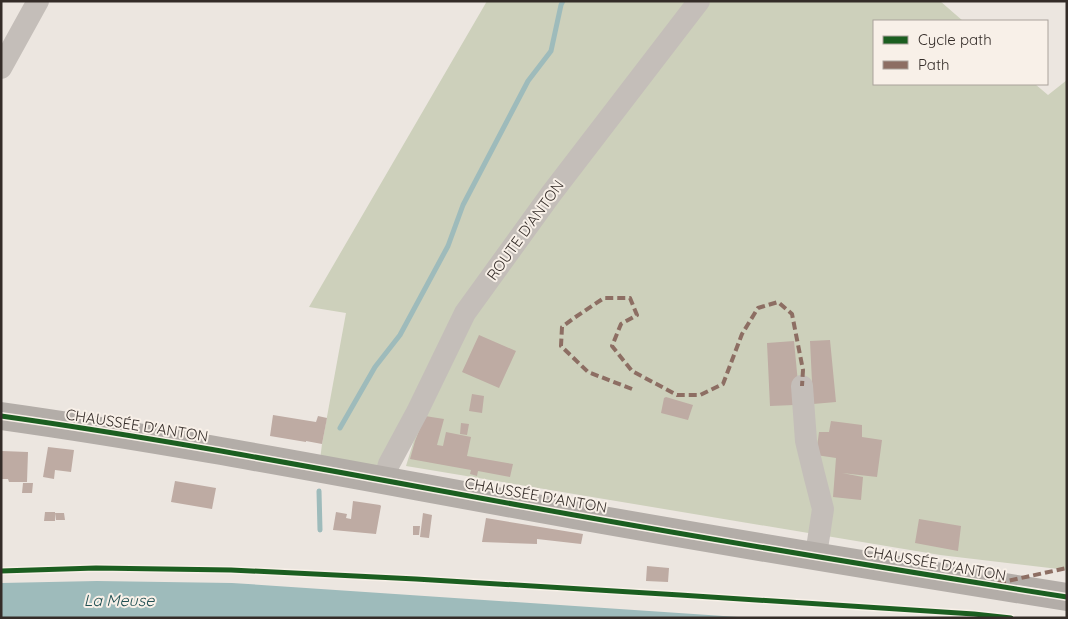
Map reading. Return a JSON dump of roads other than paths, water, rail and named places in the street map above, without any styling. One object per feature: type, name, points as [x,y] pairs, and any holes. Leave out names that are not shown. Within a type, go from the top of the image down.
[{"type":"main road","name":"CHAUSSÉE D'ANTON","points":[[1,416],[80,427],[564,513],[1067,598]]},
{"type":"street","points":[[1,68],[38,1]]},
{"type":"street","name":"ROUTE D'ANTON","points":[[384,480],[389,464],[465,314],[551,194],[700,1]]},
{"type":"street","points":[[802,386],[806,441],[824,509],[816,556]]},
{"type":"water","name":"La Meuse","points":[[97,581],[232,583],[753,618],[1,618],[1,583]]},
{"type":"waterway","points":[[340,428],[375,367],[400,335],[448,246],[463,205],[528,81],[551,51],[563,1]]},
{"type":"waterway","points":[[319,491],[320,530]]}]
